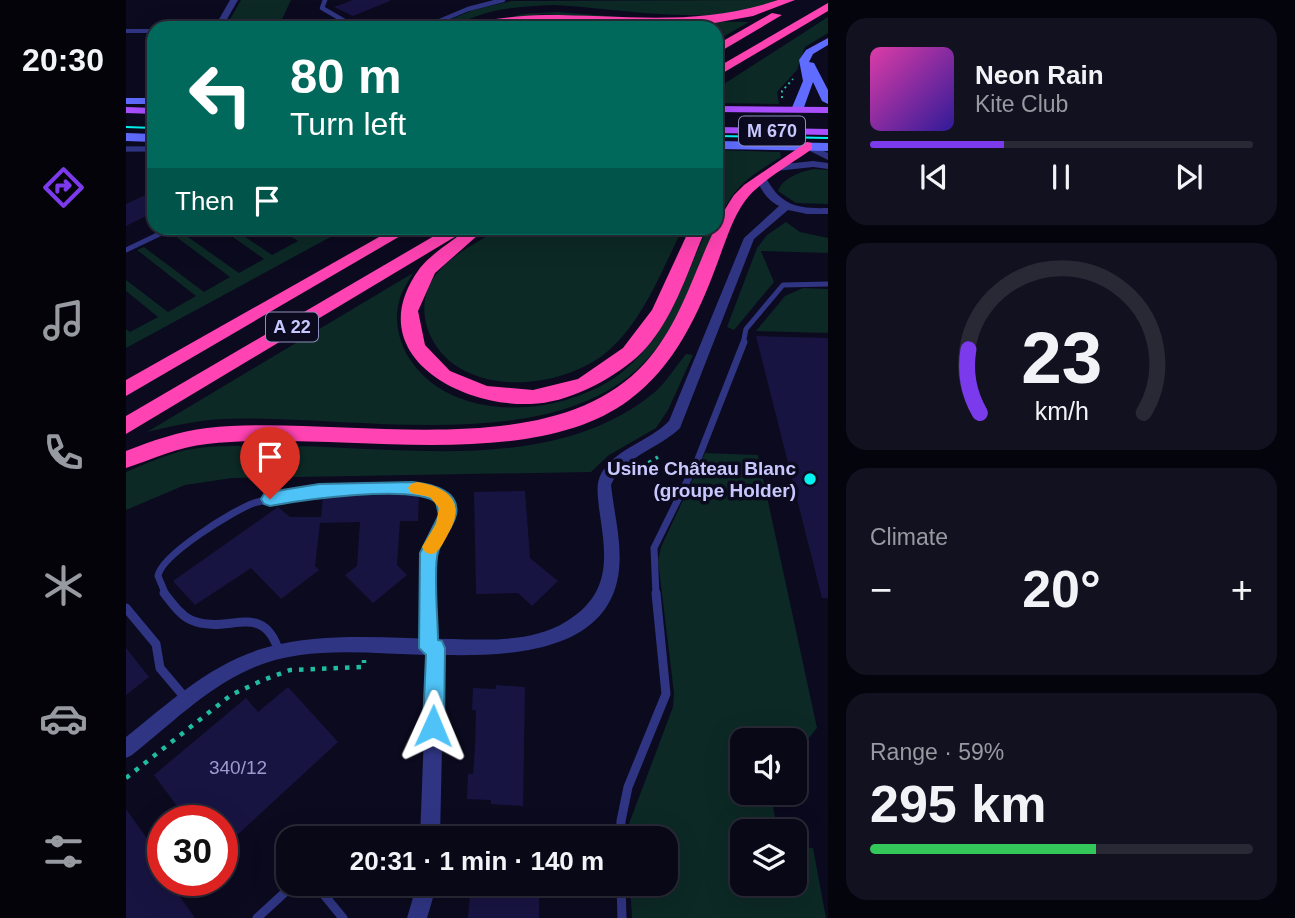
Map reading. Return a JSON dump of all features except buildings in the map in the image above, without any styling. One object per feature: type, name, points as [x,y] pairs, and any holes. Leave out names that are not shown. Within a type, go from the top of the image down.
[{"type":"highway","points":[[482,21],[500,15],[546,9],[723,19],[760,12],[789,0]]},
{"type":"highway","points":[[723,46],[802,0]]},
{"type":"highway","points":[[723,70],[828,6]]},
{"type":"highway","points":[[509,21],[544,16],[589,21]]},
{"type":"highway","points":[[723,231],[743,193],[807,146]]},
{"type":"highway","name":"A 22","points":[[126,389],[394,235]]},
{"type":"highway","name":"A 22","points":[[126,426],[447,235]]},
{"type":"highway","points":[[468,235],[444,251],[418,281],[409,306],[412,335],[425,360],[452,382],[488,396],[518,398],[550,395],[573,389],[604,373],[623,359],[640,342],[657,316],[695,235]]},
{"type":"highway","points":[[126,460],[169,444],[208,436],[290,433],[454,436],[513,432],[556,424],[605,406],[637,383],[674,339],[721,235]]},
{"type":"main road","points":[[723,109],[828,110]]},
{"type":"main road","points":[[126,110],[147,111]]},
{"type":"main road","points":[[126,118],[147,118]]},
{"type":"main road","name":"M 670","points":[[723,122],[827,129]]},
{"type":"main road","points":[[807,146],[827,129]]},
{"type":"main road","name":"M 670","points":[[723,130],[827,129]]},
{"type":"street","points":[[222,21],[234,0]]},
{"type":"street","points":[[126,31],[147,31]]},
{"type":"street","points":[[823,43],[810,60],[810,66],[828,101]]},
{"type":"street","points":[[797,110],[808,81],[803,66],[804,57],[811,49],[823,43]]},
{"type":"street","points":[[126,100],[147,101]]},
{"type":"street","points":[[126,137],[147,138]]},
{"type":"street","points":[[723,145],[828,147]]},
{"type":"street","points":[[807,146],[828,157]]},
{"type":"street","points":[[828,166],[813,164],[768,173],[766,192],[786,206],[809,212],[828,211]]},
{"type":"street","points":[[126,749],[187,701],[242,664],[279,652],[307,648],[508,647],[535,643],[562,633],[597,606],[605,594],[612,567],[604,493],[606,476],[617,464],[660,439],[675,424],[749,238],[786,206]]},
{"type":"street","points":[[430,826],[432,648]]},
{"type":"street","points":[[417,918],[423,896]]},
{"type":"lane","points":[[325,0],[322,8],[344,21]]},
{"type":"lane","points":[[440,21],[468,9],[503,0]]},
{"type":"lane","points":[[126,149],[147,149]]},
{"type":"lane","points":[[126,250],[157,235]]},
{"type":"lane","points":[[619,826],[625,799],[666,694],[654,548],[698,459],[742,352],[746,329],[783,285],[828,284]]},
{"type":"lane","points":[[279,652],[276,638],[270,629],[259,622],[224,624],[191,620],[176,608],[162,590],[158,582],[158,572],[175,555],[251,504],[329,489],[413,488],[435,492],[442,497],[448,515],[428,553],[432,648]]},
{"type":"lane","points":[[126,608],[156,644],[160,668],[187,701]]},
{"type":"lane","points":[[257,918],[282,896]]},
{"type":"lane","points":[[325,896],[343,918]]},
{"type":"lane","points":[[621,896],[622,918]]},
{"type":"path","points":[[126,778],[231,695],[290,670],[364,667],[365,647]]},
{"type":"green space","points":[[241,0],[291,0],[281,21],[229,21]]},
{"type":"green space","points":[[777,0],[754,9],[699,15],[668,15],[554,5],[494,11],[464,21],[447,21],[473,10],[512,1]]},
{"type":"green space","points":[[557,12],[670,21],[596,21],[582,17],[542,14],[496,21],[523,14]]},
{"type":"green space","points":[[828,17],[828,33],[805,47],[797,70],[777,92],[779,104],[723,103],[723,84]]},
{"type":"green space","points":[[723,22],[749,22],[723,37]]},
{"type":"green space","points":[[723,150],[780,152],[781,157],[741,185],[723,213]]},
{"type":"green space","points":[[814,169],[828,170],[828,204],[796,203],[778,191],[788,179]]},
{"type":"green space","points":[[786,222],[800,232],[828,238],[828,253],[761,251],[774,282],[734,330],[727,327],[757,248],[767,235]]},
{"type":"green space","points":[[174,235],[185,235],[239,273],[264,259],[230,235],[242,235],[272,255],[298,241],[289,235],[334,235],[126,348],[126,329],[130,332],[158,317],[126,291],[126,280],[168,312],[196,296],[137,250],[144,247],[204,292],[230,277]]},
{"type":"green space","points":[[489,235],[680,235],[642,309],[621,338],[588,365],[564,375],[537,381],[510,382],[484,378],[460,369],[441,353],[428,330],[424,311],[427,291],[439,271],[464,250]]},
{"type":"green space","points":[[705,235],[712,235],[672,326],[651,355],[612,388],[564,409],[509,421],[451,425],[225,419],[147,432],[413,273],[400,298],[397,324],[409,358],[428,380],[453,395],[480,404],[510,408],[540,406],[570,399],[597,388],[621,373],[650,343],[672,306]]},
{"type":"green space","points":[[803,288],[828,289],[828,333],[756,331],[785,296]]},
{"type":"green space","points":[[686,354],[693,355],[668,410],[656,428],[609,455],[591,472],[232,478],[185,485],[126,510],[126,472],[170,454],[195,448],[309,446],[466,451],[518,447],[568,437],[614,419],[656,391]]},
{"type":"green space","points":[[705,453],[758,455],[817,728],[807,740],[807,728],[730,728],[730,805],[773,805],[775,819],[730,819],[730,896],[807,896],[807,848],[813,848],[826,918],[632,918],[631,896],[678,896],[678,826],[628,826],[673,707],[674,693],[658,561],[661,547]]},
{"type":"tram line","points":[[126,127],[147,128]]},
{"type":"tram line","points":[[723,136],[828,138]]},
{"type":"slow traffic","points":[[417,488],[435,492],[447,506],[448,515],[431,547]]},
{"type":"place","name":"Usine Château Blanc (groupe Holder)","points":[[810,479]]},
{"type":"route","points":[[270,499],[319,490],[413,488],[426,489],[442,497],[448,515],[428,553],[429,648],[436,648],[433,726]]}]
